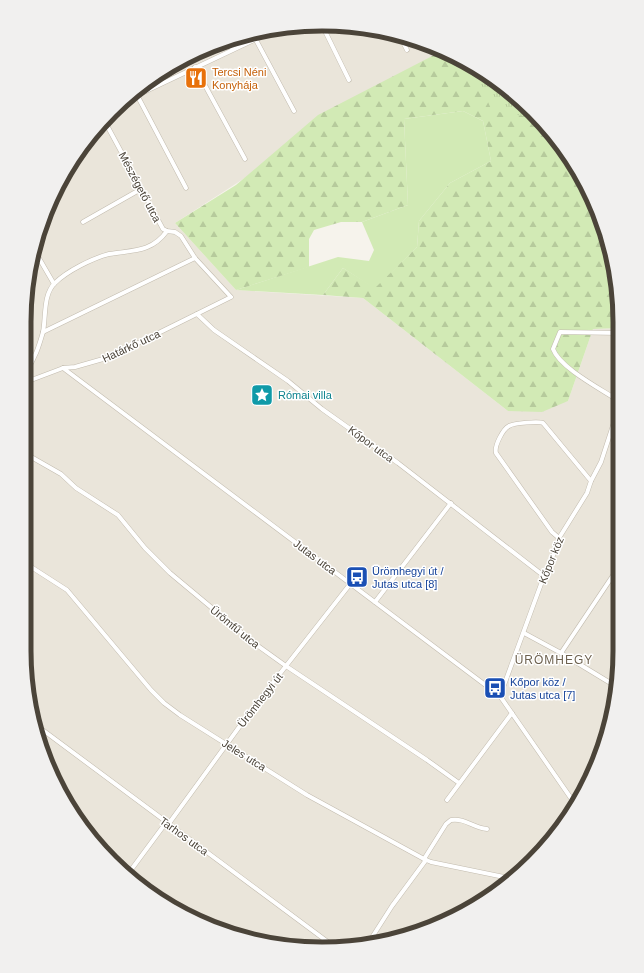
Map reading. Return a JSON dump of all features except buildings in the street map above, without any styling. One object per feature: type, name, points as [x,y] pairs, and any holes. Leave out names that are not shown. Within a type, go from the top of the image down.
[{"type":"street","points":[[325,31],[349,80]]},
{"type":"street","points":[[146,90],[232,49],[259,38]]},
{"type":"street","points":[[256,40],[294,111]]},
{"type":"street","points":[[403,43],[407,50]]},
{"type":"street","points":[[195,67],[245,160]]},
{"type":"street","points":[[137,97],[186,188]]},
{"type":"street","name":"Mészégető utca","points":[[107,126],[163,229],[166,231],[175,232],[181,236],[195,258],[231,297]]},
{"type":"street","points":[[83,222],[141,189]]},
{"type":"street","points":[[31,364],[34,359],[43,332],[49,294],[54,284],[70,272],[108,254],[146,248],[159,239],[166,231]]},
{"type":"street","points":[[39,258],[54,284]]},
{"type":"street","points":[[43,332],[195,258]]},
{"type":"street","name":"Határkő utca","points":[[31,380],[63,368],[75,367],[110,357],[231,297]]},
{"type":"street","name":"Kőpor utca","points":[[197,314],[214,330],[288,381],[322,409],[370,442],[544,576]]},
{"type":"street","points":[[613,333],[560,332],[553,346],[556,357],[581,378],[613,397]]},
{"type":"street","name":"Jutas utca","points":[[63,368],[500,696],[572,800]]},
{"type":"street","points":[[559,538],[552,532],[496,453],[495,447],[506,428],[512,424],[538,421],[543,423],[591,481]]},
{"type":"street","name":"Kőpor köz","points":[[500,696],[559,538],[587,494],[591,481],[601,462],[613,425]]},
{"type":"street","name":"Ürömfű utca","points":[[31,457],[61,474],[76,488],[118,515],[145,548],[170,573],[232,626],[286,666],[459,783]]},
{"type":"street","points":[[375,602],[451,503]]},
{"type":"street","name":"Jeles utca","points":[[31,567],[67,590],[164,703],[180,715],[307,795],[425,859],[437,864],[505,877]]},
{"type":"street","points":[[561,653],[613,575]]},
{"type":"street","name":"Ürömhegyi út","points":[[131,870],[165,824],[170,822],[226,744],[350,583]]},
{"type":"street","points":[[524,633],[561,653],[611,684]]},
{"type":"street","points":[[447,800],[512,713]]},
{"type":"street","name":"Tarhos utca","points":[[42,729],[326,942]]},
{"type":"street","points":[[372,937],[425,859],[446,824],[451,820],[461,820],[487,829]]},
{"type":"shaded area","points":[[322,31],[360,33],[416,46],[436,55],[175,223],[236,290],[363,298],[508,411],[568,401],[593,329],[613,328],[613,651],[611,689],[598,745],[583,780],[564,813],[541,843],[514,870],[484,893],[468,903],[416,927],[360,940],[322,942],[284,940],[228,927],[176,903],[160,893],[130,870],[103,843],[91,828],[80,813],[61,780],[46,745],[41,726],[33,689],[31,651],[31,322],[33,284],[46,228],[61,193],[80,160],[103,130],[130,103],[160,80],[193,61],[228,46],[284,33]]},
{"type":"green space","points":[[436,54],[468,70],[484,80],[514,103],[541,130],[564,160],[583,193],[598,228],[611,284],[613,328],[593,329],[568,401],[542,412],[508,411],[363,298],[323,295],[343,268],[375,288],[417,247],[419,221],[450,183],[491,161],[483,121],[463,111],[404,119],[408,205],[362,222],[341,222],[314,230],[309,239],[309,267],[236,290],[175,223],[236,185],[318,115]]},
{"type":"green space","points":[[479,77],[499,91],[527,115],[492,111],[479,82]]},
{"type":"green space","points":[[463,111],[483,121],[491,161],[450,183],[419,221],[417,247],[375,289],[343,268],[323,295],[236,290],[338,257],[369,261],[374,250],[362,222],[408,205],[404,119]]},
{"type":"place","name":"Tercsi Néni Konyhája","points":[[196,78]]},
{"type":"place","name":"Római villa","points":[[262,395]]},
{"type":"place","name":"Ürömhegyi út / Jutas utca [8]","points":[[357,577]]},
{"type":"place","name":"Kőpor köz / Jutas utca [7]","points":[[495,688]]},
{"type":"district","name":"ÜRÖMHEGY","points":[[554,660]]}]
